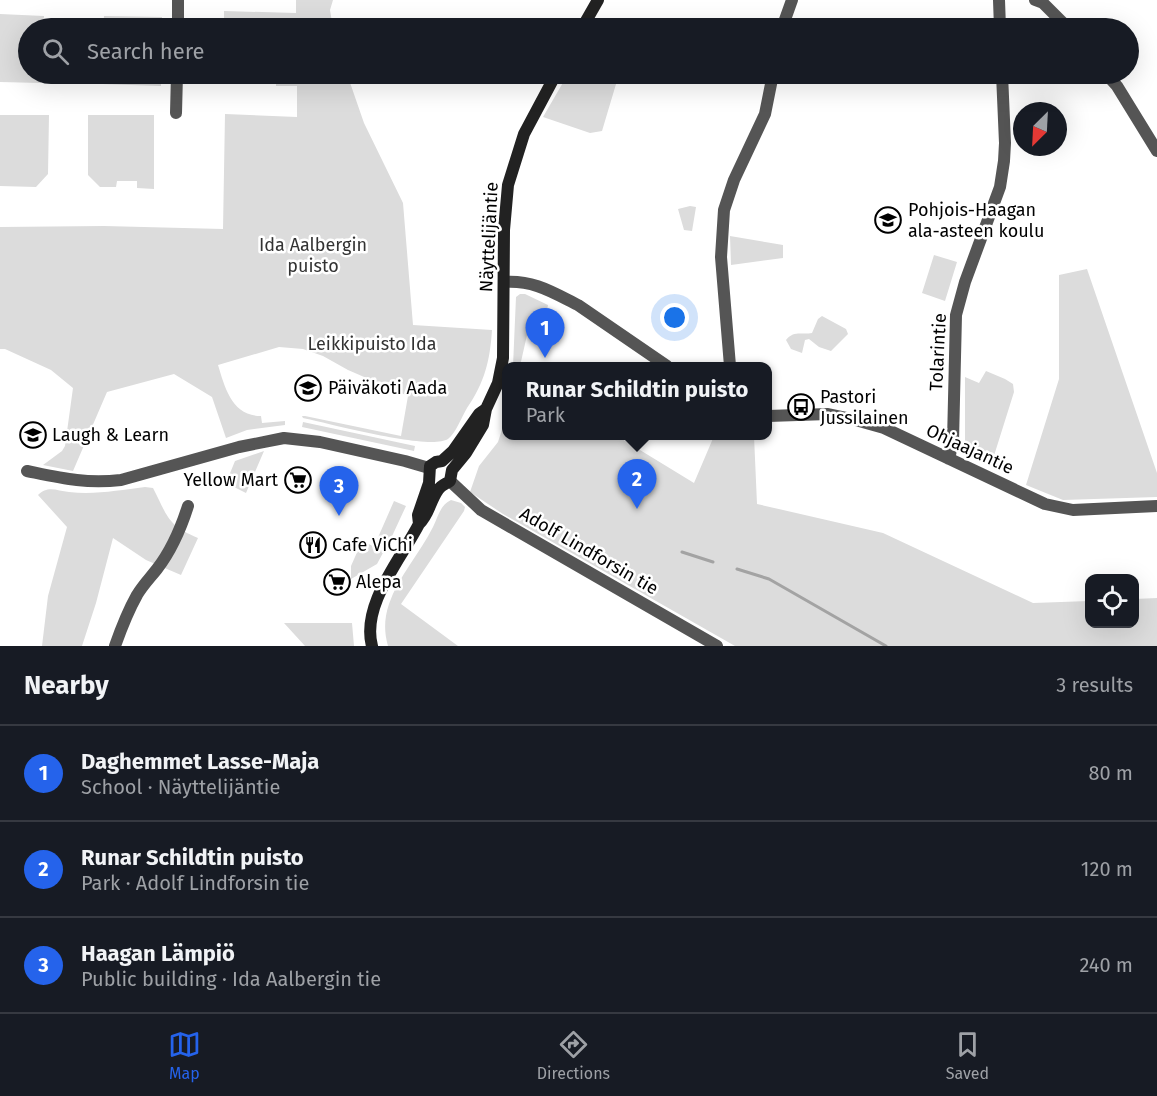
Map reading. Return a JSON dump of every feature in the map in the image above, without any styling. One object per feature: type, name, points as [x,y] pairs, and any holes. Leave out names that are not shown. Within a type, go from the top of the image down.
[{"type":"main road","points":[[588,18],[598,0]]},
{"type":"main road","name":"Näyttelijäntie","points":[[502,362],[505,208],[510,178],[524,134],[551,84]]},
{"type":"main road","name":"Näyttelijäntie","points":[[372,646],[371,619],[377,600],[419,524],[425,519],[436,492],[448,479],[483,425],[486,409],[497,387],[502,363]]},
{"type":"main road","name":"Näyttelijäntie","points":[[419,524],[418,515],[429,473],[436,462],[442,461],[453,451],[479,414],[486,409]]},
{"type":"main road","points":[[429,473],[434,484],[448,479],[449,465],[442,461]]},
{"type":"street","points":[[178,0],[178,18]]},
{"type":"street","points":[[786,18],[792,0]]},
{"type":"street","points":[[999,0],[1000,18]]},
{"type":"street","points":[[1035,0],[1043,3],[1058,18]]},
{"type":"street","points":[[176,113],[177,84]]},
{"type":"street","points":[[729,362],[721,256],[724,210],[734,180],[765,114],[771,84]]},
{"type":"street","name":"Tolarintie","points":[[949,459],[953,441],[956,315],[965,282],[997,198],[1005,143],[1002,84]]},
{"type":"street","points":[[1115,84],[1157,151]]},
{"type":"street","points":[[504,282],[529,282],[570,302],[661,362]]},
{"type":"street","name":"Ohjaajantie","points":[[772,416],[828,414],[884,428],[1045,504],[1061,508],[1073,510],[1157,506]]},
{"type":"street","points":[[27,471],[70,481],[102,483],[121,480],[239,447],[284,438],[357,450],[429,473]]},
{"type":"street","name":"Adolf Lindforsin tie","points":[[448,479],[481,510],[717,646]]},
{"type":"street","points":[[115,646],[128,612],[148,578],[166,555],[188,506]]},
{"type":"green space","points":[[296,0],[333,0],[330,10],[331,18],[224,18],[224,11],[296,13]]},
{"type":"green space","points":[[0,14],[44,16],[44,18],[18,18],[18,82],[0,82]]},
{"type":"green space","points":[[104,16],[162,17],[162,18],[104,18]]},
{"type":"green space","points":[[102,84],[161,84],[161,86]]},
{"type":"green space","name":"Ida Aalbergin puisto","points":[[276,84],[350,84],[364,123],[403,203],[413,325],[492,330],[488,361],[482,380],[456,429],[448,439],[437,442],[421,441],[378,435],[303,418],[302,416],[305,416],[401,436],[408,396],[348,370],[323,356],[303,349],[279,347],[218,365],[227,391],[236,406],[251,415],[261,416],[262,423],[285,421],[285,425],[247,430],[226,438],[212,397],[174,374],[107,392],[73,471],[43,465],[62,451],[65,446],[73,388],[51,370],[5,349],[0,349],[0,227],[104,226],[223,229],[225,114],[297,117],[297,86],[276,86]]},
{"type":"green space","points":[[562,84],[616,84],[602,131],[590,133],[543,117]]},
{"type":"green space","points":[[0,115],[49,115],[48,174],[36,187],[0,186]]},
{"type":"green space","points":[[88,115],[154,115],[154,189],[137,188],[137,181],[117,181],[116,187],[100,187],[88,175]]},
{"type":"green space","points":[[696,207],[692,231],[684,230],[678,209]]},
{"type":"green space","points":[[730,236],[783,245],[783,258],[731,265]]},
{"type":"green space","points":[[934,255],[957,262],[945,301],[922,293]]},
{"type":"green space","points":[[1087,269],[1157,473],[1157,497],[1063,500],[1026,485],[1059,379],[1059,275]]},
{"type":"green space","points":[[525,294],[548,305],[546,315],[532,313],[521,362],[513,362],[516,297]]},
{"type":"green space","points":[[822,316],[846,329],[848,334],[831,351],[819,347],[809,339],[805,340],[802,353],[791,349],[786,340],[795,334],[812,333],[818,319]]},
{"type":"green space","points":[[986,371],[1013,384],[1014,392],[992,462],[987,465],[965,453],[965,377],[979,383]]},
{"type":"green space","points":[[303,422],[415,446],[414,451],[302,427]]},
{"type":"green space","points":[[502,430],[502,440],[624,440],[694,483],[712,440],[754,440],[757,504],[883,533],[1033,603],[1085,601],[1085,628],[1139,628],[1139,599],[1157,598],[1157,646],[735,646],[503,514],[470,492],[479,466],[498,442]]},
{"type":"green space","points":[[264,451],[246,493],[226,483],[235,461]]},
{"type":"green space","points":[[153,488],[174,524],[198,538],[181,575],[146,560],[113,538],[82,646],[42,646],[48,596],[67,527],[38,495],[49,489],[88,493]]},
{"type":"green space","points":[[451,500],[461,503],[465,507],[464,511],[401,604],[458,646],[388,646],[385,620],[393,594],[428,537],[442,508]]},
{"type":"green space","points":[[394,501],[406,506],[387,547],[376,542]]},
{"type":"green space","points":[[362,541],[384,551],[377,564],[351,579],[351,566]]},
{"type":"green space","points":[[284,623],[352,623],[354,646],[305,646]]},
{"type":"waterway","points":[[682,552],[713,562]]},
{"type":"waterway","points":[[737,569],[769,579],[886,646]]},
{"type":"place","name":"Pohjois-Haagan ala-asteen koulu","points":[[888,220]]},
{"type":"place","name":"Daghemmet Lasse-Maja","points":[[545,358]]},
{"type":"place","name":"Päiväkoti Aada","points":[[308,388]]},
{"type":"place","name":"Pastori Jussilainen","points":[[801,407]]},
{"type":"place","name":"Laugh & Learn","points":[[33,435]]},
{"type":"place","name":"Yellow Mart","points":[[298,480]]},
{"type":"place","name":"Runar Schildtin puisto","points":[[637,509]]},
{"type":"place","name":"Haagan Lämpiö","points":[[339,516]]},
{"type":"place","name":"Cafe ViChi","points":[[313,545]]},
{"type":"place","name":"Alepa","points":[[337,582]]},
{"type":"park label","name":"Leikkipuisto Ida","points":[[372,344]]}]
